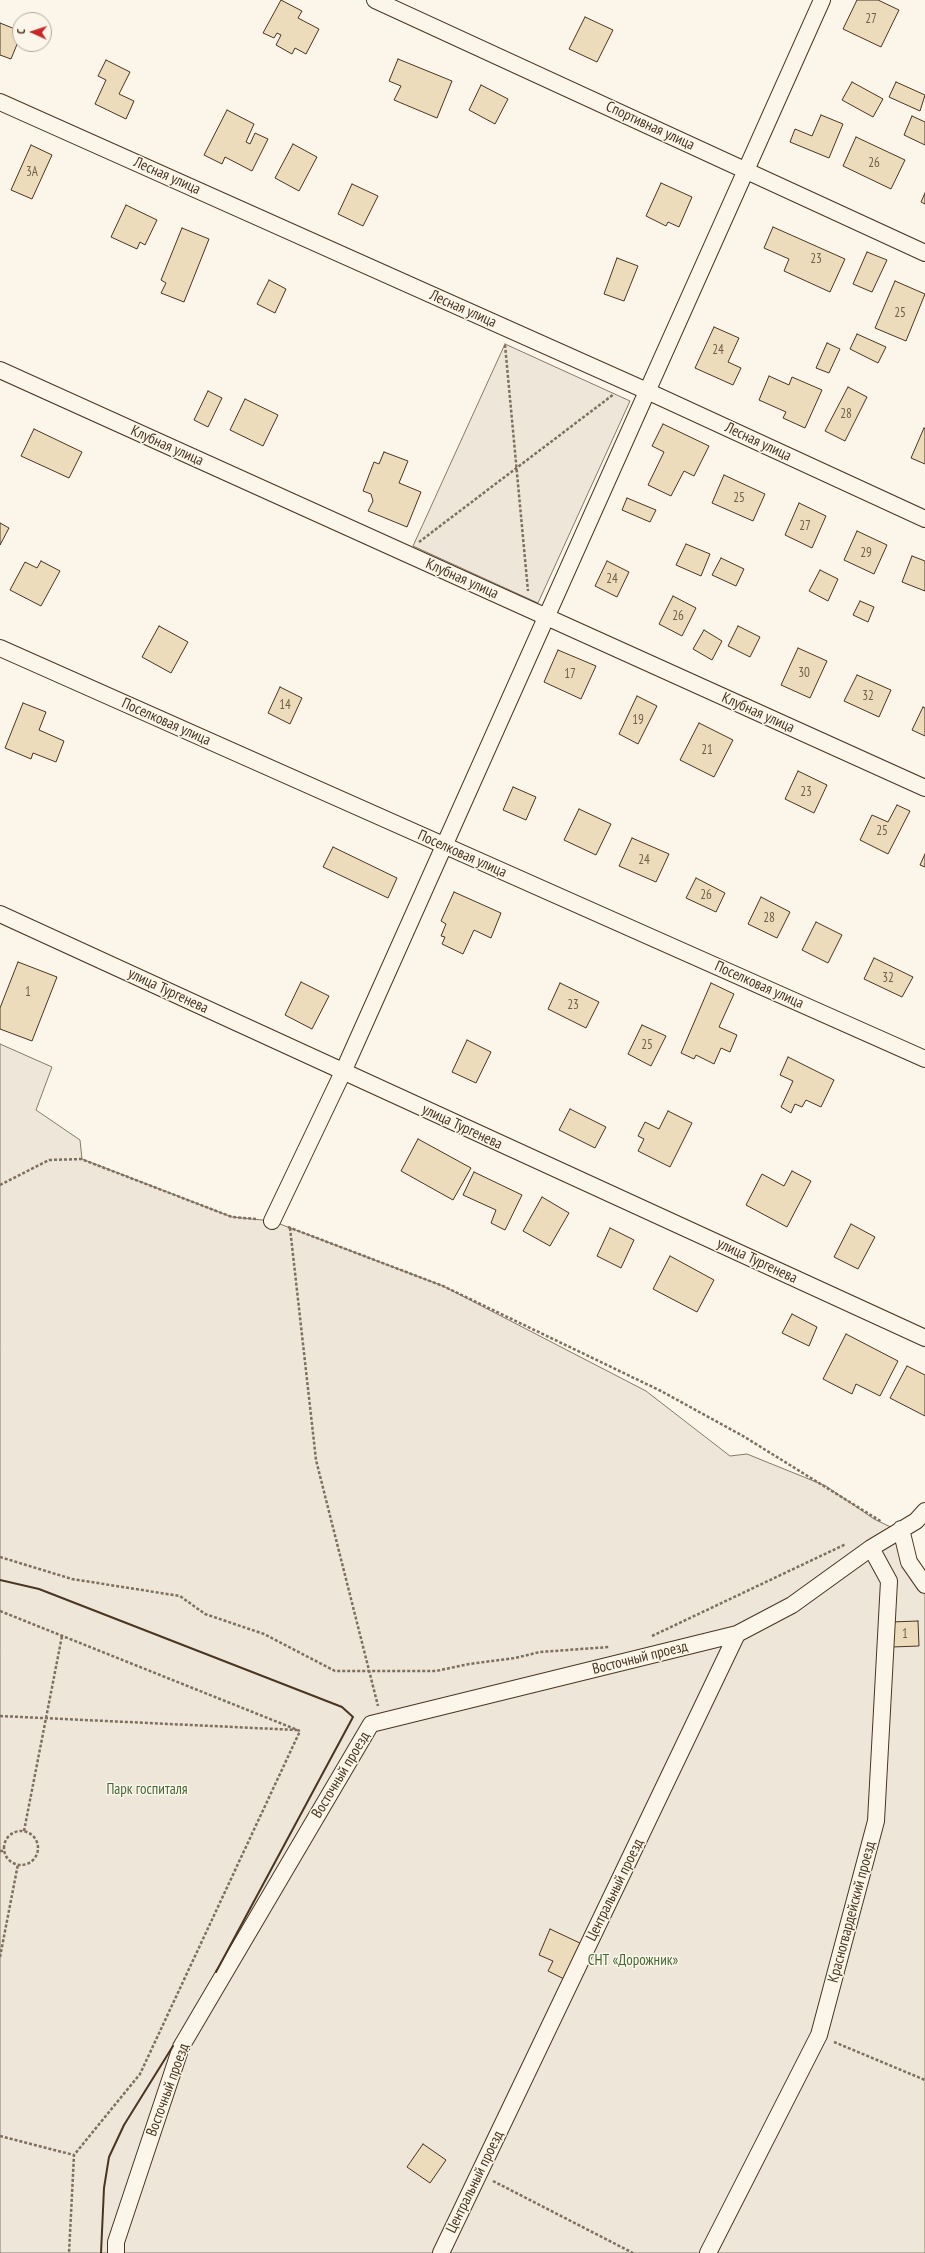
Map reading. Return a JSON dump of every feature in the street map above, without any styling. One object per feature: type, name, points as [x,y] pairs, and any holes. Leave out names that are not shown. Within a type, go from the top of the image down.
[{"type":"street","name":"Спортивная улица","points":[[375,0],[925,253]]},
{"type":"street","points":[[272,1221],[343,1072],[822,0]]},
{"type":"street","name":"Лесная улица","points":[[0,102],[647,391],[925,519]]},
{"type":"street","name":"Клубная улица","points":[[0,370],[925,788]]},
{"type":"street","name":"Поселковая улица","points":[[0,648],[925,1059]]},
{"type":"street","name":"улица Тургенева","points":[[0,914],[925,1338]]},
{"type":"street","name":"Восточный проезд","points":[[116,2253],[116,2242],[181,2047],[371,1724],[737,1634],[792,1605],[871,1548],[916,1521],[925,1511]]},
{"type":"street","points":[[900,1530],[909,1562],[925,1585]]},
{"type":"street","name":"Красногвардейский проезд","points":[[708,2253],[819,2035],[876,1821],[889,1581],[871,1548]]},
{"type":"street","name":"Центральный проезд","points":[[441,2253],[737,1634]]},
{"type":"path","points":[[499,325],[505,344],[530,610]]},
{"type":"path","points":[[404,553],[615,394]]},
{"type":"path","points":[[0,1185],[49,1160],[81,1159],[232,1217],[272,1221],[443,1286],[661,1391],[743,1436],[826,1486],[874,1519],[900,1530]]},
{"type":"path","points":[[290,1228],[316,1460],[382,1722]]},
{"type":"path","points":[[648,1638],[848,1543]]},
{"type":"path","points":[[0,1557],[72,1579],[180,1596],[205,1614],[264,1634],[335,1671],[436,1671],[469,1664],[515,1658],[540,1652],[610,1647]]},
{"type":"path","points":[[0,1611],[300,1730]]},
{"type":"path","points":[[24,1831],[62,1636]]},
{"type":"path","points":[[0,1716],[300,1730]]},
{"type":"path","points":[[69,2253],[74,2155],[140,2074],[300,1730]]},
{"type":"path","points":[[18,1831],[24,1831],[34,1835],[37,1840],[38,1850],[33,1860],[24,1865],[9,1860],[4,1850],[6,1840],[9,1836],[18,1831]]},
{"type":"path","points":[[0,1851],[4,1850]]},
{"type":"path","points":[[0,1957],[18,1864]]},
{"type":"path","points":[[819,2035],[925,2080]]},
{"type":"path","points":[[0,2136],[74,2155]]},
{"type":"path","points":[[479,2174],[632,2253]]},
{"type":"green space","points":[[505,344],[630,401],[538,603],[413,546]]},
{"type":"green space","points":[[0,1044],[52,1067],[36,1110],[80,1140],[82,1159],[232,1217],[272,1221],[443,1286],[646,1391],[730,1456],[747,1454],[826,1486],[874,1519],[899,1531],[925,1585],[925,2253],[0,2253]]},
{"type":"building","points":[[281,0],[302,11],[298,18],[319,29],[306,54],[295,48],[292,54],[276,45],[281,35],[277,33],[274,38],[263,33]]},
{"type":"building","points":[[857,0],[878,0],[899,10],[881,47],[843,29]]},
{"type":"building","points":[[585,17],[613,30],[597,62],[569,49]]},
{"type":"building","points":[[0,23],[12,28],[12,52],[14,52],[11,59],[0,55]]},
{"type":"building","points":[[398,59],[452,81],[437,118],[394,100],[401,86],[389,81]]},
{"type":"building","points":[[106,60],[130,72],[119,94],[134,101],[126,119],[95,104],[106,80],[98,76]]},
{"type":"building","points":[[852,82],[883,99],[873,117],[842,100]]},
{"type":"building","points":[[896,82],[925,95],[920,111],[889,97]]},
{"type":"building","points":[[481,85],[508,99],[495,124],[469,110]]},
{"type":"building","points":[[227,110],[254,124],[246,142],[250,144],[255,133],[268,139],[252,171],[225,157],[222,164],[204,155]]},
{"type":"building","points":[[821,115],[843,124],[829,158],[790,142],[795,129],[812,136]]},
{"type":"building","points":[[912,116],[925,122],[925,145],[904,135]]},
{"type":"building","points":[[856,137],[905,160],[891,189],[843,166]]},
{"type":"building","points":[[293,144],[317,157],[299,191],[275,178]]},
{"type":"building","points":[[31,145],[52,155],[32,199],[11,190]]},
{"type":"building","points":[[661,183],[692,197],[679,227],[668,222],[666,226],[646,216]]},
{"type":"building","points":[[352,184],[378,196],[363,226],[338,214]]},
{"type":"building","points":[[925,193],[925,204],[921,202]]},
{"type":"building","points":[[126,205],[157,220],[145,245],[140,242],[137,249],[111,237]]},
{"type":"building","points":[[773,227],[845,259],[830,292],[784,271],[789,259],[764,248]]},
{"type":"building","points":[[182,228],[209,239],[184,302],[161,293],[166,283],[161,280]]},
{"type":"building","points":[[867,252],[887,260],[872,292],[853,284]]},
{"type":"building","points":[[617,258],[638,266],[624,301],[604,294]]},
{"type":"building","points":[[269,280],[286,289],[275,313],[257,304]]},
{"type":"building","points":[[895,281],[925,294],[906,341],[875,328]]},
{"type":"building","points":[[714,327],[739,338],[728,362],[741,368],[733,385],[695,368]]},
{"type":"building","points":[[857,334],[886,347],[878,363],[850,349]]},
{"type":"building","points":[[827,343],[840,349],[829,373],[816,368]]},
{"type":"building","points":[[769,376],[789,385],[792,377],[822,390],[805,428],[783,418],[786,412],[759,400]]},
{"type":"building","points":[[848,387],[867,397],[845,441],[825,431]]},
{"type":"building","points":[[208,391],[222,398],[208,427],[194,420]]},
{"type":"building","points":[[245,399],[278,415],[263,446],[230,430]]},
{"type":"building","points":[[663,424],[709,446],[694,476],[684,471],[671,496],[648,485],[664,452],[652,446]]},
{"type":"building","points":[[924,428],[925,429],[925,464],[911,458]]},
{"type":"building","points":[[34,429],[82,452],[69,478],[21,456]]},
{"type":"building","points":[[384,452],[408,461],[399,483],[421,492],[407,527],[368,511],[373,501],[371,494],[363,491],[374,462],[379,464]]},
{"type":"building","points":[[724,475],[765,494],[753,521],[712,503]]},
{"type":"building","points":[[627,498],[656,510],[650,522],[622,510]]},
{"type":"building","points":[[799,503],[826,516],[812,548],[785,535]]},
{"type":"building","points":[[0,523],[9,528],[0,545]]},
{"type":"building","points":[[857,531],[887,545],[874,574],[844,560]]},
{"type":"building","points":[[686,544],[710,554],[701,576],[676,565]]},
{"type":"building","points":[[912,556],[925,561],[925,591],[902,582]]},
{"type":"building","points":[[721,558],[744,569],[736,586],[712,575]]},
{"type":"building","points":[[41,561],[60,571],[41,606],[10,590],[25,562],[37,568]]},
{"type":"building","points":[[607,561],[629,572],[617,597],[595,586]]},
{"type":"building","points":[[820,570],[838,579],[828,601],[809,591]]},
{"type":"building","points":[[673,596],[696,608],[682,636],[659,624]]},
{"type":"building","points":[[860,601],[874,607],[868,622],[853,615]]},
{"type":"building","points":[[159,626],[188,642],[171,673],[142,657]]},
{"type":"building","points":[[738,626],[760,637],[750,657],[728,646]]},
{"type":"building","points":[[704,630],[722,641],[712,660],[693,649]]},
{"type":"building","points":[[798,648],[827,661],[810,698],[781,685]]},
{"type":"building","points":[[558,650],[596,666],[581,699],[544,682]]},
{"type":"building","points":[[857,675],[891,690],[879,717],[844,701]]},
{"type":"building","points":[[280,687],[302,698],[290,724],[268,713]]},
{"type":"building","points":[[637,696],[657,706],[638,744],[619,734]]},
{"type":"building","points":[[23,703],[46,712],[39,730],[64,741],[56,762],[33,753],[31,759],[5,748]]},
{"type":"building","points":[[923,707],[925,708],[925,736],[912,730]]},
{"type":"building","points":[[699,723],[733,740],[714,777],[680,760]]},
{"type":"building","points":[[798,771],[827,785],[814,813],[785,799]]},
{"type":"building","points":[[513,787],[536,797],[526,820],[503,810]]},
{"type":"building","points":[[897,805],[910,811],[888,854],[860,840],[872,815],[888,822]]},
{"type":"building","points":[[579,809],[611,824],[596,855],[564,840]]},
{"type":"building","points":[[632,838],[669,854],[656,882],[619,866]]},
{"type":"building","points":[[333,847],[397,878],[388,898],[323,867]]},
{"type":"building","points":[[925,854],[925,867],[920,865]]},
{"type":"building","points":[[696,878],[725,893],[716,912],[686,898]]},
{"type":"building","points":[[454,892],[501,913],[491,938],[474,930],[463,954],[442,944],[445,937],[441,936],[446,924],[441,921]]},
{"type":"building","points":[[761,897],[790,912],[777,938],[748,924]]},
{"type":"building","points":[[816,922],[842,935],[828,963],[802,950]]},
{"type":"building","points":[[874,958],[913,977],[902,997],[864,979]]},
{"type":"building","points":[[18,962],[57,977],[32,1041],[0,1029],[0,1008]]},
{"type":"building","points":[[301,982],[329,996],[312,1029],[285,1015]]},
{"type":"building","points":[[560,983],[599,1002],[586,1028],[548,1009]]},
{"type":"building","points":[[711,983],[734,994],[719,1027],[737,1035],[730,1052],[721,1048],[714,1064],[696,1055],[694,1059],[681,1053]]},
{"type":"building","points":[[642,1025],[666,1036],[651,1066],[628,1054]]},
{"type":"building","points":[[467,1040],[491,1052],[476,1083],[452,1072]]},
{"type":"building","points":[[788,1057],[834,1080],[821,1107],[806,1100],[802,1107],[795,1104],[791,1113],[781,1107],[793,1081],[780,1075]]},
{"type":"building","points":[[570,1109],[606,1127],[595,1148],[559,1130]]},
{"type":"building","points":[[668,1111],[692,1123],[670,1167],[638,1151],[644,1139],[638,1136],[645,1122],[659,1129]]},
{"type":"building","points":[[418,1139],[471,1168],[453,1200],[401,1171]]},
{"type":"building","points":[[792,1171],[811,1181],[787,1227],[746,1205],[762,1174],[784,1186]]},
{"type":"building","points":[[474,1172],[522,1195],[505,1230],[491,1223],[496,1210],[463,1195]]},
{"type":"building","points":[[542,1197],[569,1213],[550,1246],[523,1231]]},
{"type":"building","points":[[851,1224],[875,1237],[858,1269],[834,1257]]},
{"type":"building","points":[[610,1228],[634,1240],[621,1268],[597,1256]]},
{"type":"building","points":[[670,1256],[714,1280],[697,1312],[653,1289]]},
{"type":"building","points":[[792,1314],[817,1327],[809,1346],[782,1333]]},
{"type":"building","points":[[846,1334],[898,1361],[880,1396],[856,1384],[852,1394],[823,1379]]},
{"type":"building","points":[[907,1366],[925,1375],[925,1416],[890,1398]]},
{"type":"building","points":[[918,1621],[919,1646],[892,1647],[891,1622]]},
{"type":"building","points":[[550,1929],[582,1944],[566,1980],[548,1971],[553,1961],[539,1955]]},
{"type":"building","points":[[423,2144],[446,2160],[430,2183],[407,2167]]},
{"type":"wall","points":[[0,1580],[39,1589],[342,1707],[353,1717],[216,1972]]},
{"type":"wall","points":[[101,2253],[104,2188],[109,2157],[124,2125],[173,2046]]},
{"type":"park label","name":"Парк госпиталя","points":[[147,1790]]},
{"type":"park label","name":"СНТ «Дорожник»","points":[[633,1961]]}]
